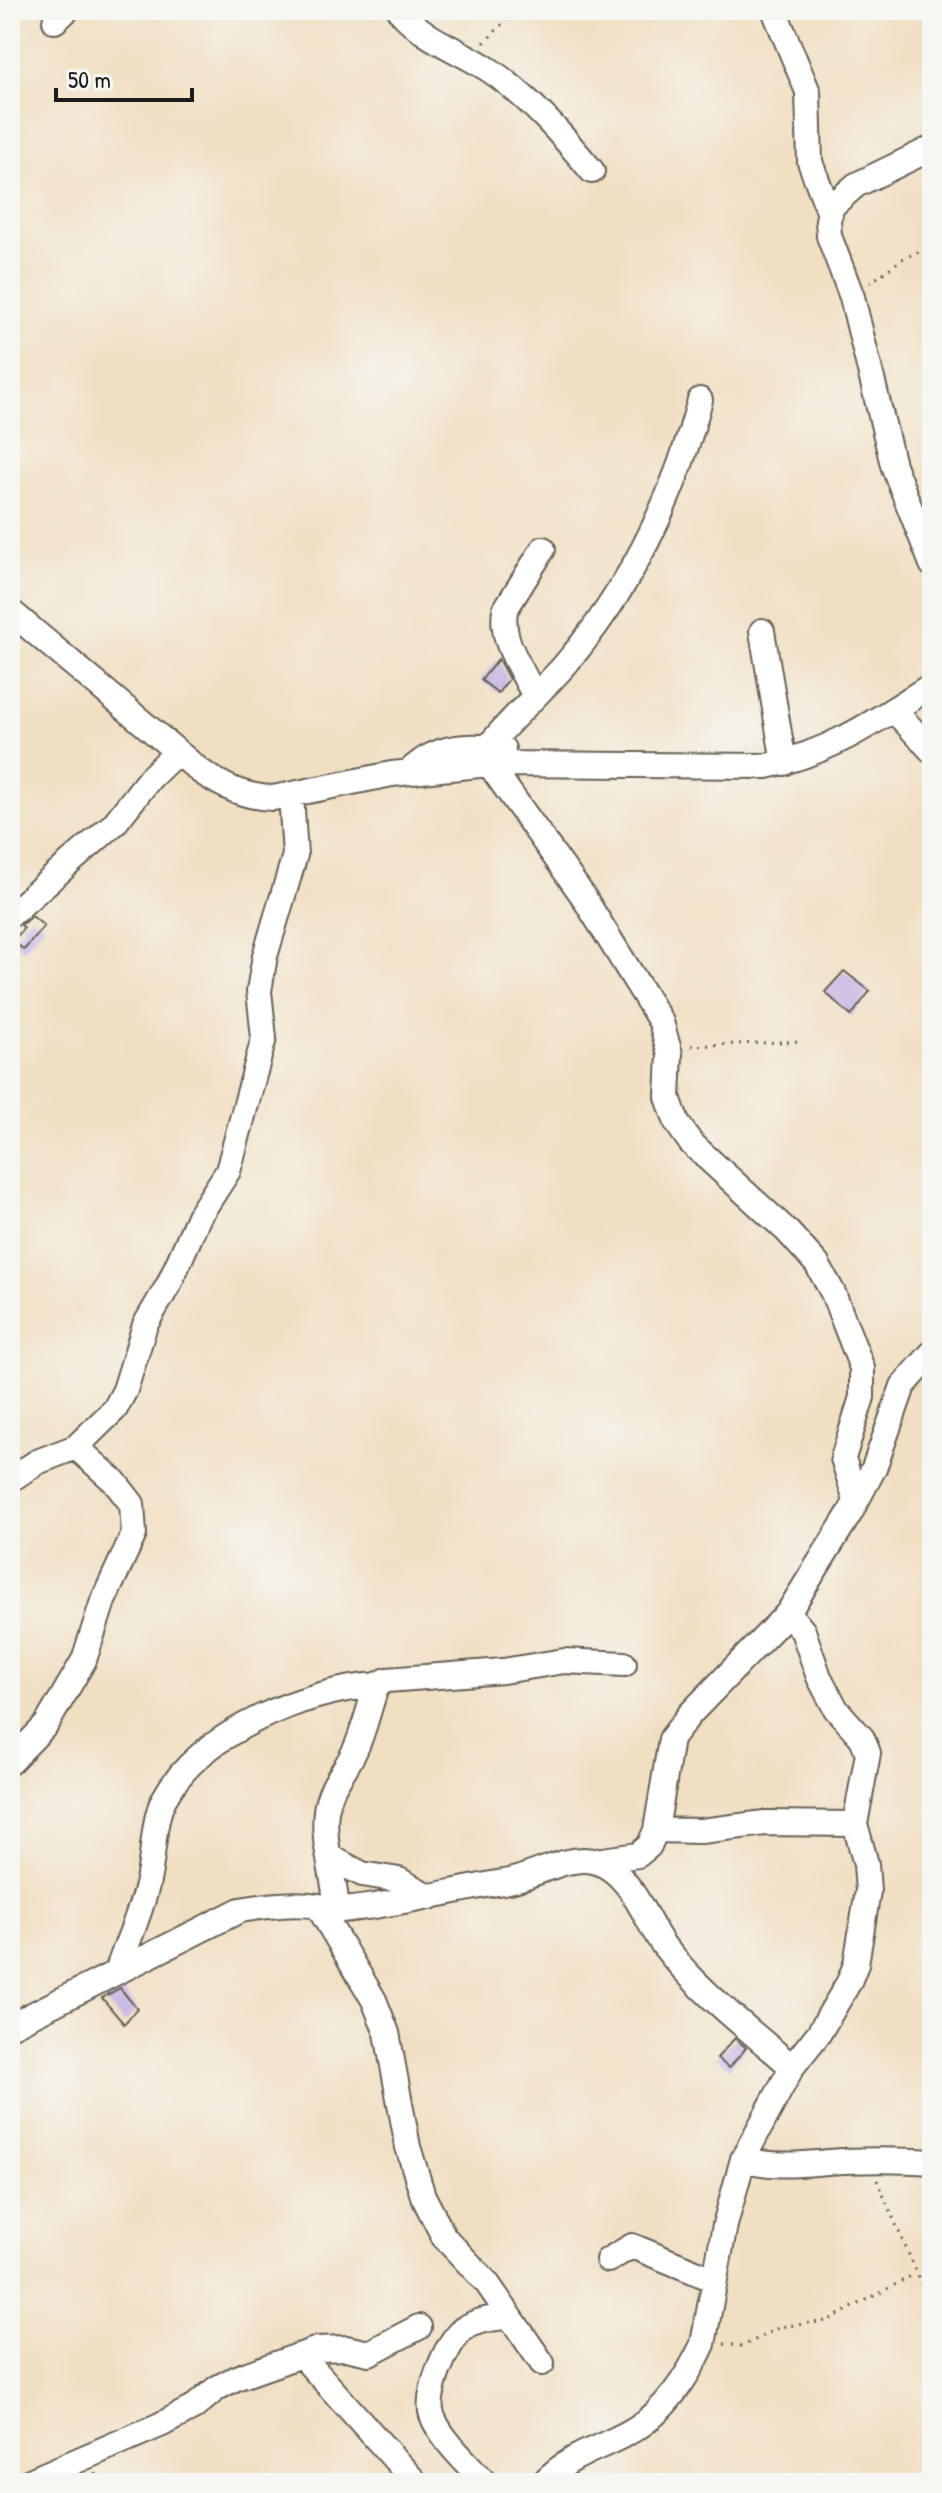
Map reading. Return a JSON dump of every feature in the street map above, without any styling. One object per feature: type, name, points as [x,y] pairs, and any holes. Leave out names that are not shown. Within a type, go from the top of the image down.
[{"type":"street","points":[[399,10],[411,25],[432,40],[472,59],[512,87],[557,128],[592,171]]},
{"type":"street","points":[[774,10],[808,92],[810,162],[830,214]]},
{"type":"street","points":[[932,148],[856,185],[832,206],[829,236],[852,297],[893,465],[932,564]]},
{"type":"street","points":[[488,756],[534,695],[565,665],[633,571],[660,513],[700,400]]},
{"type":"street","points":[[534,695],[507,642],[503,621],[505,610],[543,549]]},
{"type":"street","points":[[10,611],[214,780],[245,795],[273,798],[488,756],[568,764],[747,767],[784,763],[800,759],[870,727],[932,685]]},
{"type":"street","points":[[762,631],[784,763]]},
{"type":"street","points":[[894,710],[932,751]]},
{"type":"street","points":[[10,915],[114,824],[150,778],[177,752]]},
{"type":"street","points":[[488,756],[581,893],[666,1034],[670,1054],[668,1097],[677,1123],[691,1143],[752,1196],[817,1264],[857,1350],[862,1397],[843,1458],[856,1501]]},
{"type":"street","points":[[10,1480],[37,1462],[76,1447],[104,1422],[121,1398],[145,1325],[169,1284],[199,1216],[228,1171],[264,1038],[259,991],[265,956],[295,855],[291,795]]},
{"type":"street","points":[[629,1890],[629,1871],[638,1855],[649,1846],[656,1830],[671,1739],[678,1727],[788,1613],[874,1468],[896,1400],[932,1353]]},
{"type":"street","points":[[10,1762],[46,1725],[84,1660],[103,1601],[134,1534],[132,1504],[114,1481],[76,1447]]},
{"type":"street","points":[[543,2483],[584,2450],[633,2430],[651,2417],[683,2379],[703,2344],[743,2159],[792,2067],[832,2013],[856,1964],[868,1891],[866,1864],[855,1824],[868,1753],[862,1738],[836,1709],[819,1677],[803,1631],[788,1613]]},
{"type":"street","points":[[118,1969],[147,1888],[162,1802],[173,1784],[213,1748],[269,1711],[336,1690],[377,1685],[406,1677],[503,1671],[564,1661],[624,1664]]},
{"type":"street","points":[[377,1685],[354,1753],[336,1778],[328,1800],[328,1908],[387,2033],[408,2147],[423,2196],[444,2237],[487,2283],[542,2363]]},
{"type":"street","points":[[656,1830],[701,1831],[765,1823],[855,1824]]},
{"type":"street","points":[[10,2026],[240,1910],[328,1908],[430,1897],[521,1879],[565,1864],[638,1855]]},
{"type":"street","points":[[330,1857],[362,1874],[399,1880],[430,1897]]},
{"type":"street","points":[[596,1861],[610,1870],[629,1890],[664,1946],[690,1976],[792,2067]]},
{"type":"street","points":[[743,2159],[765,2165],[797,2166],[870,2160],[932,2162]]},
{"type":"street","points":[[608,2260],[626,2248],[640,2248],[715,2280]]},
{"type":"street","points":[[485,2483],[436,2423],[430,2397],[460,2332],[474,2323],[509,2317]]},
{"type":"street","points":[[25,2483],[160,2425],[193,2408],[217,2388],[236,2378],[331,2346],[369,2353],[419,2327]]},
{"type":"street","points":[[303,2357],[416,2483]]},
{"type":"path","points":[[472,59],[494,30],[516,10]]},
{"type":"path","points":[[852,297],[902,259],[932,246]]},
{"type":"path","points":[[666,1034],[694,1047],[721,1043],[803,1041]]},
{"type":"path","points":[[870,2160],[932,2309]]},
{"type":"path","points":[[703,2344],[743,2346],[780,2327],[827,2321],[915,2274]]},
{"type":"building","points":[[498,659],[509,679],[498,693],[481,680]]},
{"type":"building","points":[[32,916],[44,926],[24,950],[13,941],[24,928],[21,925]]},
{"type":"building","points":[[844,971],[870,991],[851,1016],[825,992]]},
{"type":"building","points":[[120,1988],[137,2009],[124,2024],[102,1998]]},
{"type":"building","points":[[735,2038],[746,2048],[729,2068],[717,2058]]}]
